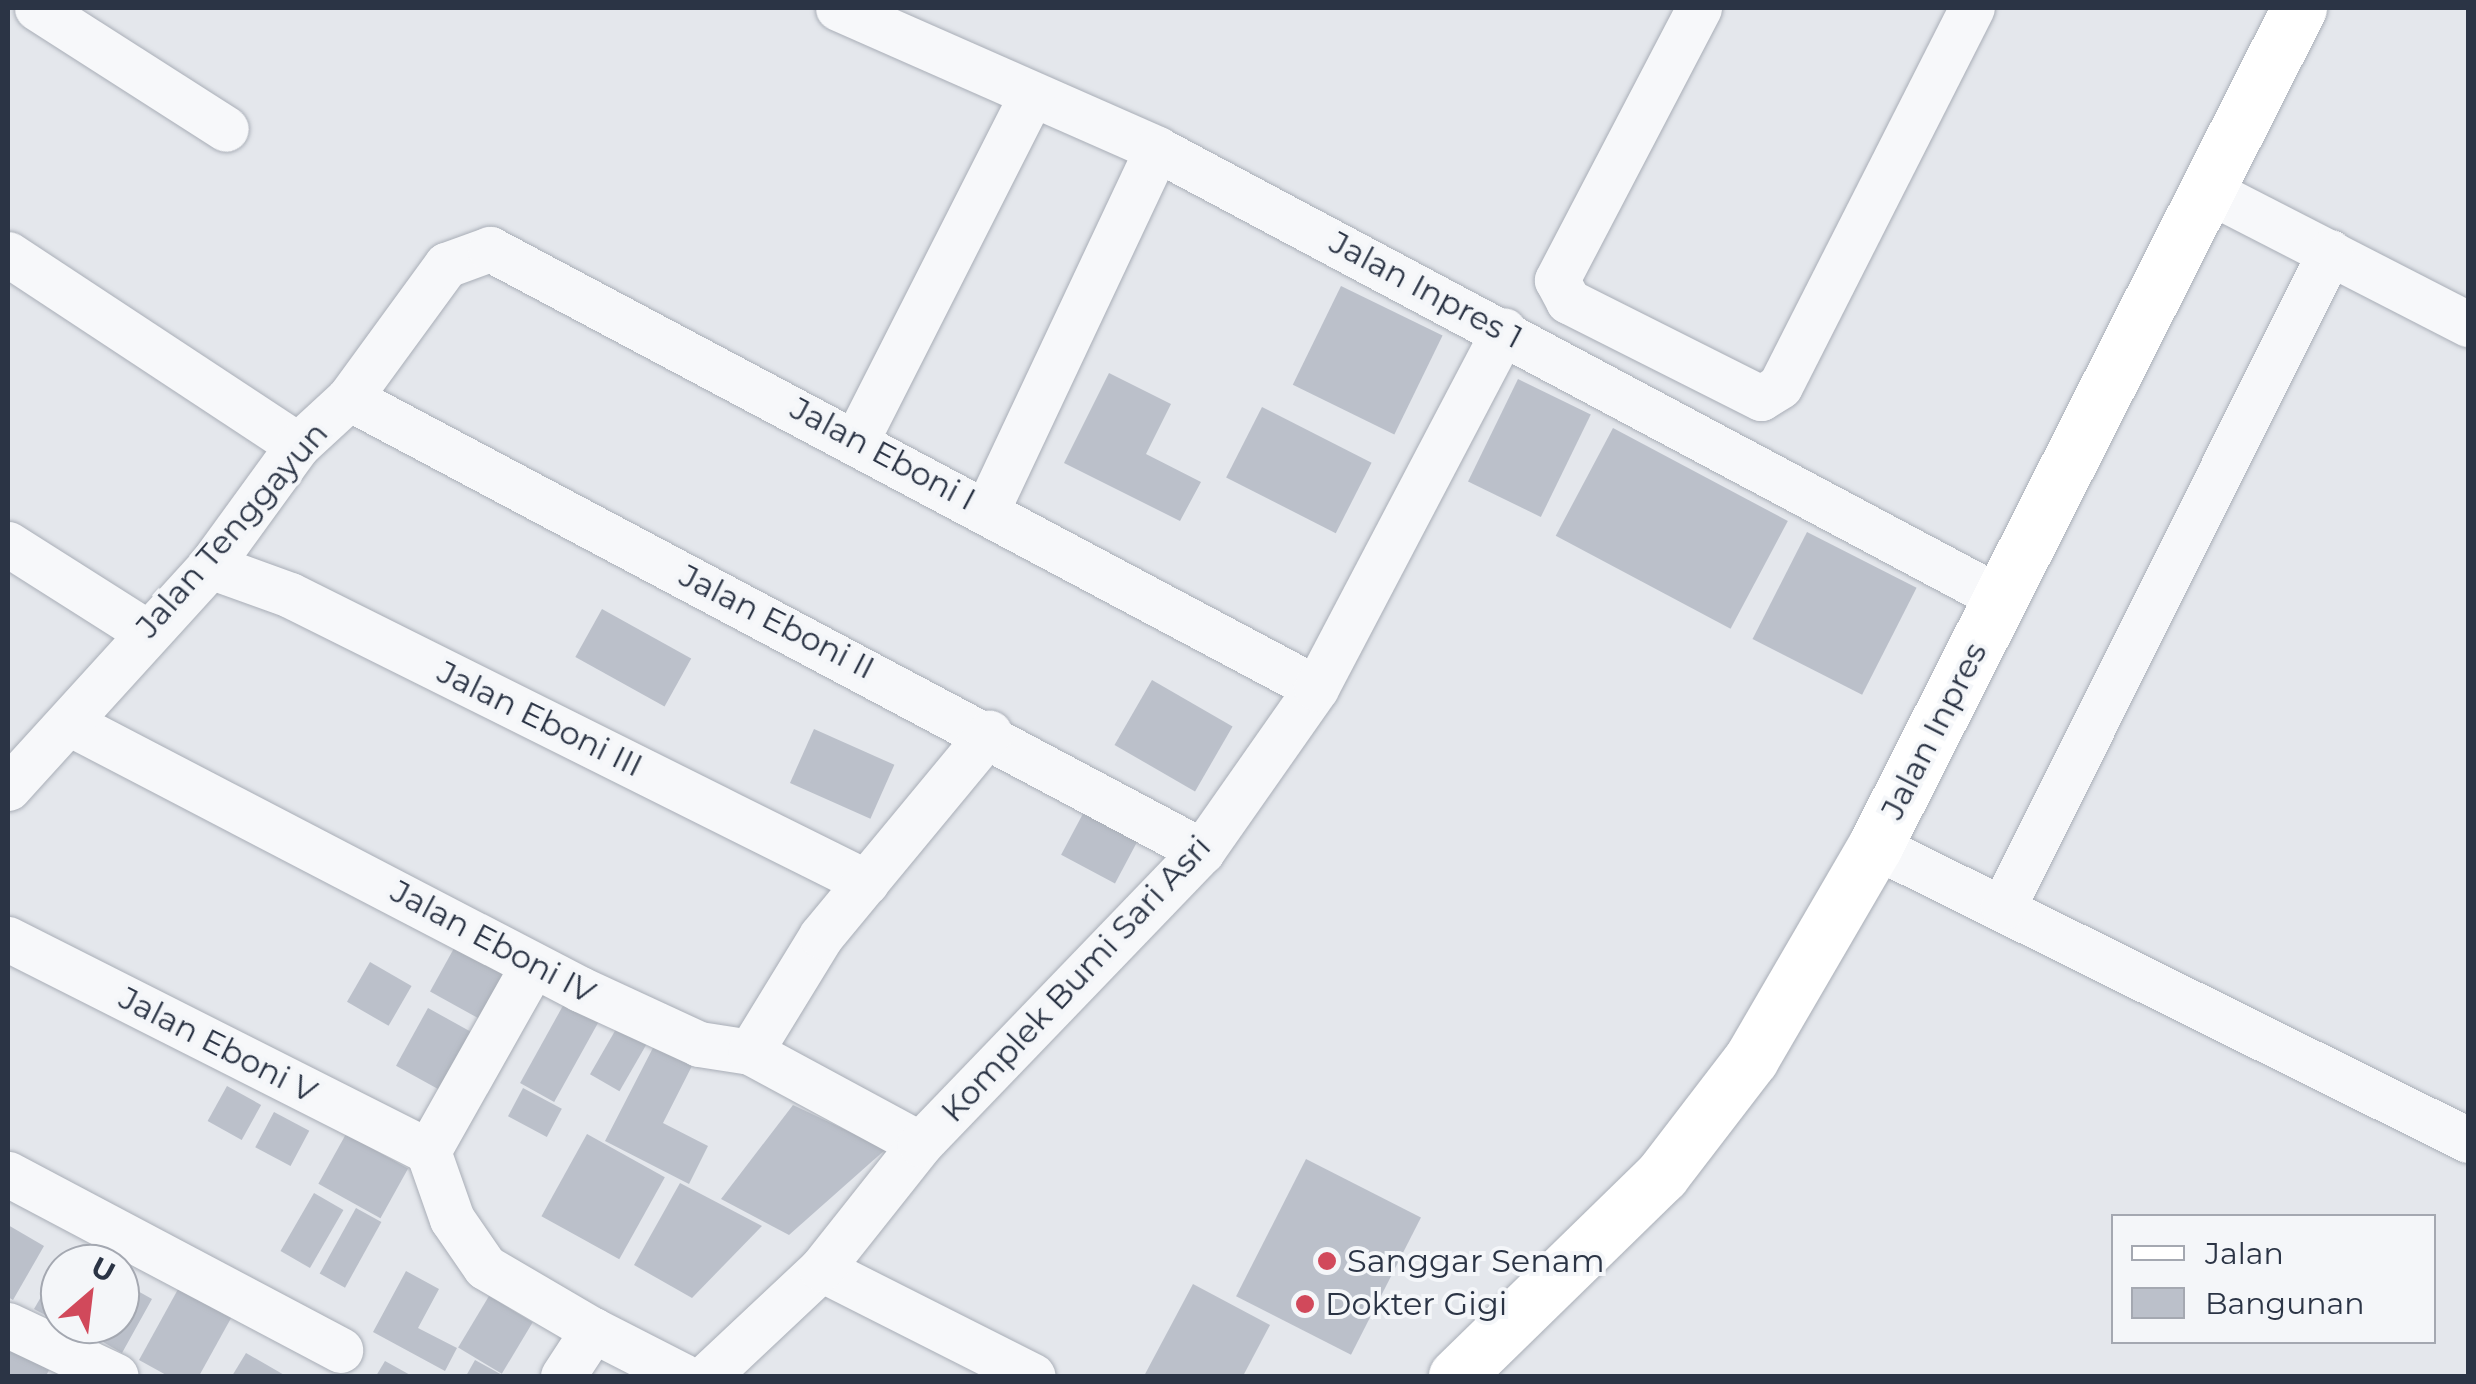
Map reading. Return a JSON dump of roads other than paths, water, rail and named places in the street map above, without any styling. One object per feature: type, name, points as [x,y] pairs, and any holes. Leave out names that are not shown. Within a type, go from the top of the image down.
[{"type":"main road","name":"Jalan Inpres","points":[[1456,1376],[1708,1124],[1875,846],[2298,8]]},
{"type":"street","points":[[36,8],[226,129]]},
{"type":"street","name":"Jalan Inpres 1","points":[[838,8],[1157,150],[1504,330],[2002,599]]},
{"type":"street","points":[[1700,8],[1557,280],[1568,301],[1761,398],[1780,386],[1972,8]]},
{"type":"street","points":[[857,439],[1032,96]]},
{"type":"street","points":[[987,510],[1157,150]]},
{"type":"street","points":[[2206,189],[2468,324]]},
{"type":"street","name":"Jalan Eboni I","points":[[446,265],[470,251],[511,256],[1316,688]]},
{"type":"street","points":[[2003,907],[2330,252]]},
{"type":"street","points":[[8,254],[298,445]]},
{"type":"street","name":"Jalan Tenggayun","points":[[8,788],[71,724],[145,631],[210,566],[298,445],[349,398],[446,265]]},
{"type":"street","name":"Komplek Bumi Sari Asri","points":[[707,1376],[821,1268],[920,1144],[1202,851],[1316,688],[1504,330]]},
{"type":"street","name":"Jalan Eboni II","points":[[349,398],[989,734],[1202,851]]},
{"type":"street","points":[[8,544],[145,631]]},
{"type":"street","name":"Jalan Eboni III","points":[[210,566],[290,595],[866,882]]},
{"type":"street","name":"Jalan Eboni IV","points":[[71,724],[532,965],[699,1044],[750,1052],[920,1144]]},
{"type":"street","points":[[750,1052],[796,974],[866,882],[989,734]]},
{"type":"street","points":[[1875,846],[2468,1140]]},
{"type":"street","name":"Jalan Eboni V","points":[[8,939],[428,1152]]},
{"type":"street","points":[[532,965],[428,1152],[452,1219],[485,1267],[593,1330],[683,1376]]},
{"type":"street","points":[[8,1174],[340,1350]]},
{"type":"street","points":[[821,1268],[1033,1376]]},
{"type":"street","points":[[8,1325],[116,1376]]},
{"type":"street","points":[[564,1376],[593,1330]]},
{"type":"place","name":"Sanggar Senam","points":[[1327,1261]]},
{"type":"place","name":"Dokter Gigi","points":[[1305,1304]]}]
